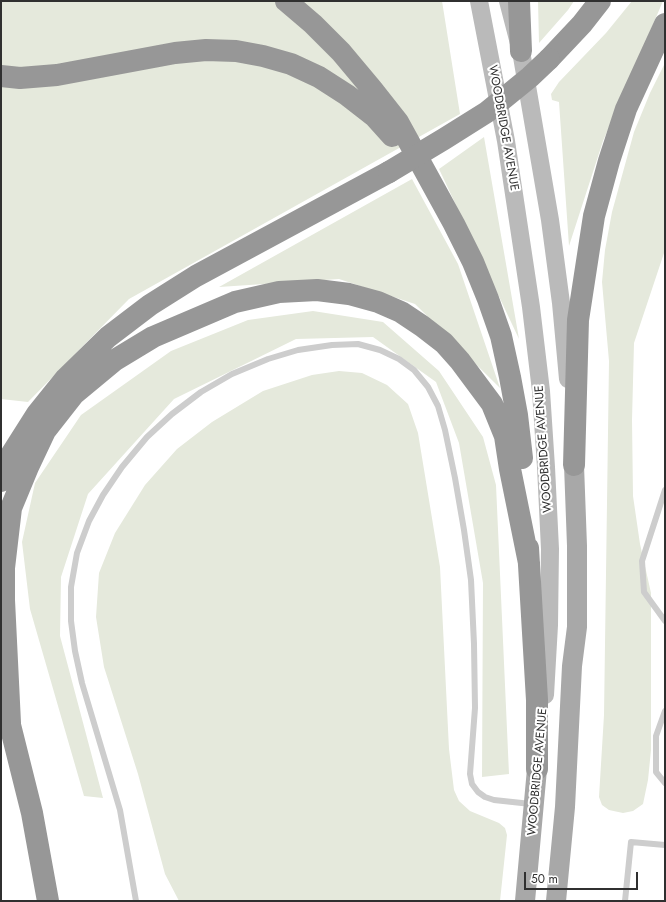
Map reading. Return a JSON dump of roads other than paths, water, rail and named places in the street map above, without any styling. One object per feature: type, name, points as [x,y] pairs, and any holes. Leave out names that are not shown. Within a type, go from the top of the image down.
[{"type":"highway","points":[[286,1],[313,24],[341,52],[398,122],[473,262],[501,336],[517,414],[523,464],[537,700],[537,769]]},
{"type":"highway","points":[[519,1],[521,51]]},
{"type":"highway","points":[[1,481],[11,455],[37,414],[66,378],[108,337],[150,305],[196,276],[389,172],[487,112],[530,77],[549,59],[582,24],[600,1]]},
{"type":"highway","points":[[574,464],[578,320],[594,216],[609,161],[626,109],[665,24]]},
{"type":"highway","points":[[1,76],[20,78],[57,75],[175,53],[206,50],[236,51],[263,56],[291,64],[318,77],[347,95],[374,116],[416,164],[434,188]]},
{"type":"highway","points":[[10,723],[4,600],[4,568],[11,508],[28,467],[46,431],[74,394],[114,360],[153,336],[235,302],[279,292],[317,290],[349,294],[378,302],[401,312],[444,343],[460,361],[492,404],[505,436],[510,470],[529,563]]},
{"type":"highway","points":[[1,692],[32,813],[48,901]]},
{"type":"main road","name":"WOODBRIDGE AVENUE","points":[[479,1],[506,141],[531,308],[542,406],[550,549],[548,646],[545,697],[525,901]]},
{"type":"main road","points":[[508,1],[521,51],[550,220],[561,303],[574,464],[577,546],[577,627],[572,666],[565,806],[556,901]]},
{"type":"lane","points":[[136,901],[120,810],[82,683],[75,651],[71,621],[71,587],[77,553],[89,521],[103,495],[122,467],[147,437],[172,414],[201,392],[232,374],[268,359],[298,350],[332,345],[358,344],[380,350],[398,359],[414,370],[428,387],[438,406],[445,430],[455,478],[471,580],[475,684],[475,708],[470,774],[472,784],[478,792],[485,797],[494,800],[534,804]]},
{"type":"lane","points":[[665,490],[642,561],[644,592],[665,621]]},
{"type":"lane","points":[[665,711],[656,736],[656,772],[665,783]]},
{"type":"lane","points":[[625,901],[631,842],[665,845]]}]
